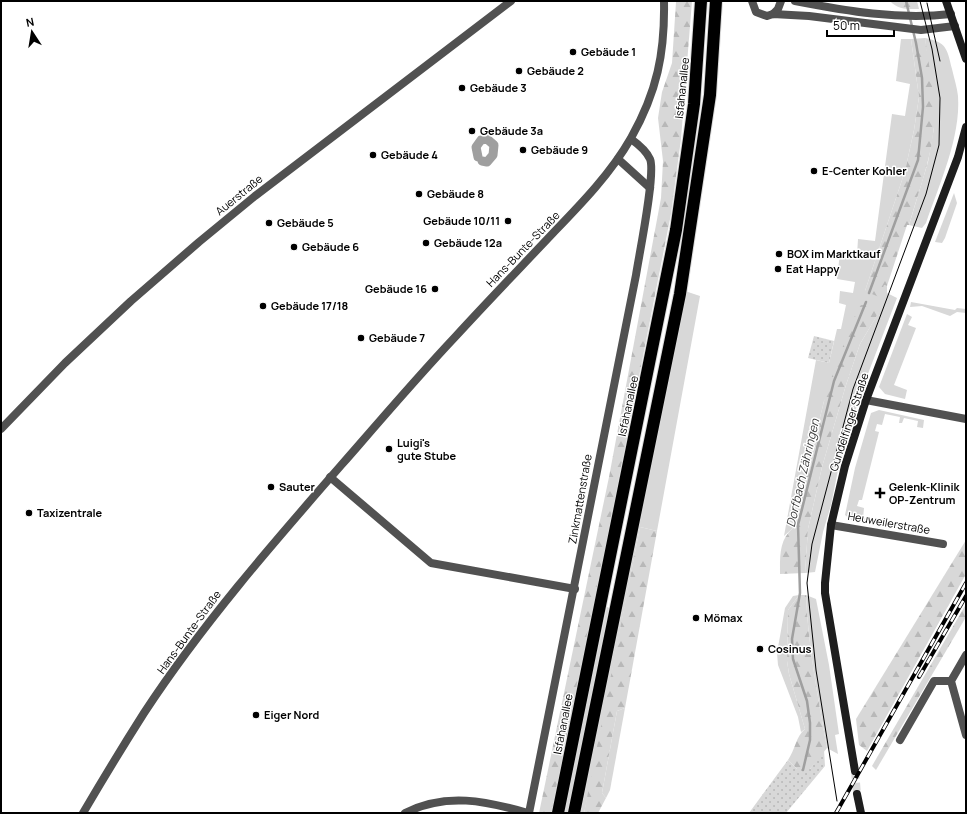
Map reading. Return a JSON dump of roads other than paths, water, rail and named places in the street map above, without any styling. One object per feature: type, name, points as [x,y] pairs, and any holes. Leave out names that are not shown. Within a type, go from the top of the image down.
[{"type":"highway","name":"Isfahanallee","points":[[558,813],[676,230],[692,118],[701,1]]},
{"type":"highway","points":[[574,813],[680,294],[710,95],[716,1]]},
{"type":"street","name":"Auerstraße","points":[[1,429],[65,363],[131,301],[199,242],[255,196],[511,1]]},
{"type":"street","name":"Hans-Bunte-Straße","points":[[83,813],[145,712],[213,618],[249,572],[330,477],[456,335],[576,209],[618,159],[631,139],[644,112],[660,66],[664,35],[664,1]]},
{"type":"street","points":[[752,1],[756,12],[767,16],[773,14],[836,19],[921,30],[955,26]]},
{"type":"street","points":[[773,14],[778,9],[781,1]]},
{"type":"street","points":[[795,1],[838,9],[903,17],[951,14]]},
{"type":"street","points":[[946,1],[966,59]]},
{"type":"street","name":"Gundelfinger Straße","points":[[855,771],[848,736],[825,588],[831,525],[845,466],[866,400],[958,157],[966,127]]},
{"type":"street","name":"Zinkmattenstraße","points":[[405,813],[427,805],[458,800],[490,802],[528,813],[575,588],[599,455],[636,275],[650,188],[651,160],[646,151],[631,139]]},
{"type":"street","points":[[618,159],[650,188]]},
{"type":"street","points":[[866,400],[966,419]]},
{"type":"street","points":[[330,477],[431,563],[575,588]]},
{"type":"street","name":"Heuweilerstraße","points":[[831,525],[943,544]]},
{"type":"street","points":[[966,655],[951,681],[966,735]]},
{"type":"street","points":[[900,740],[934,681],[951,681]]},
{"type":"street","points":[[857,794],[861,813]]},
{"type":"waterway","name":"Dorfbach Zähringen","points":[[869,293],[918,160],[923,107],[922,78],[916,43],[906,1]]},
{"type":"waterway","points":[[478,157],[476,147],[481,140],[487,139],[494,145],[493,155],[487,162],[482,161]]},
{"type":"waterway","name":"Dorfbach Zähringen","points":[[803,770],[810,740],[810,723],[807,701],[793,659],[792,639],[800,593],[798,525],[834,381],[866,302]]},
{"type":"tunnel","points":[[855,771],[857,794]]},
{"type":"tram line","points":[[837,801],[816,670],[807,583],[812,544],[853,389],[926,194],[939,145],[940,98],[932,49],[920,1]]},
{"type":"tram line","points":[[927,3],[940,61]]},
{"type":"railway","points":[[836,813],[966,583]]},
{"type":"railway","points":[[919,677],[966,596]]},
{"type":"place","name":"Gebäude 1","points":[[573,52]]},
{"type":"place","name":"Gebäude 2","points":[[519,71]]},
{"type":"place","name":"Gebäude 3","points":[[462,88]]},
{"type":"place","name":"Gebäude 3a","points":[[472,131]]},
{"type":"place","name":"Gebäude 9","points":[[523,150]]},
{"type":"place","name":"Gebäude 4","points":[[373,155]]},
{"type":"place","name":"E-Center Kohler","points":[[814,171]]},
{"type":"place","name":"Gebäude 8","points":[[419,194]]},
{"type":"place","name":"Gebäude 10/11","points":[[508,221]]},
{"type":"place","name":"Gebäude 5","points":[[269,223]]},
{"type":"place","name":"Gebäude 12a","points":[[426,243]]},
{"type":"place","name":"Gebäude 6","points":[[294,247]]},
{"type":"place","name":"BOX im Marktkauf","points":[[779,254]]},
{"type":"place","name":"Eat Happy","points":[[778,269]]},
{"type":"place","name":"Gebäude 16","points":[[435,289]]},
{"type":"place","name":"Gebäude 17/18","points":[[263,306]]},
{"type":"place","name":"Gebäude 7","points":[[361,338]]},
{"type":"place","name":"Luigi's gute Stube","points":[[389,449]]},
{"type":"place","name":"Sauter","points":[[271,487]]},
{"type":"place","name":"Gelenk-Klinik OP-Zentrum","points":[[880,493]]},
{"type":"place","name":"Taxizentrale","points":[[29,513]]},
{"type":"place","name":"Mömax","points":[[696,618]]},
{"type":"place","name":"Cosinus","points":[[760,649]]},
{"type":"place","name":"Eiger Nord","points":[[256,715]]}]
